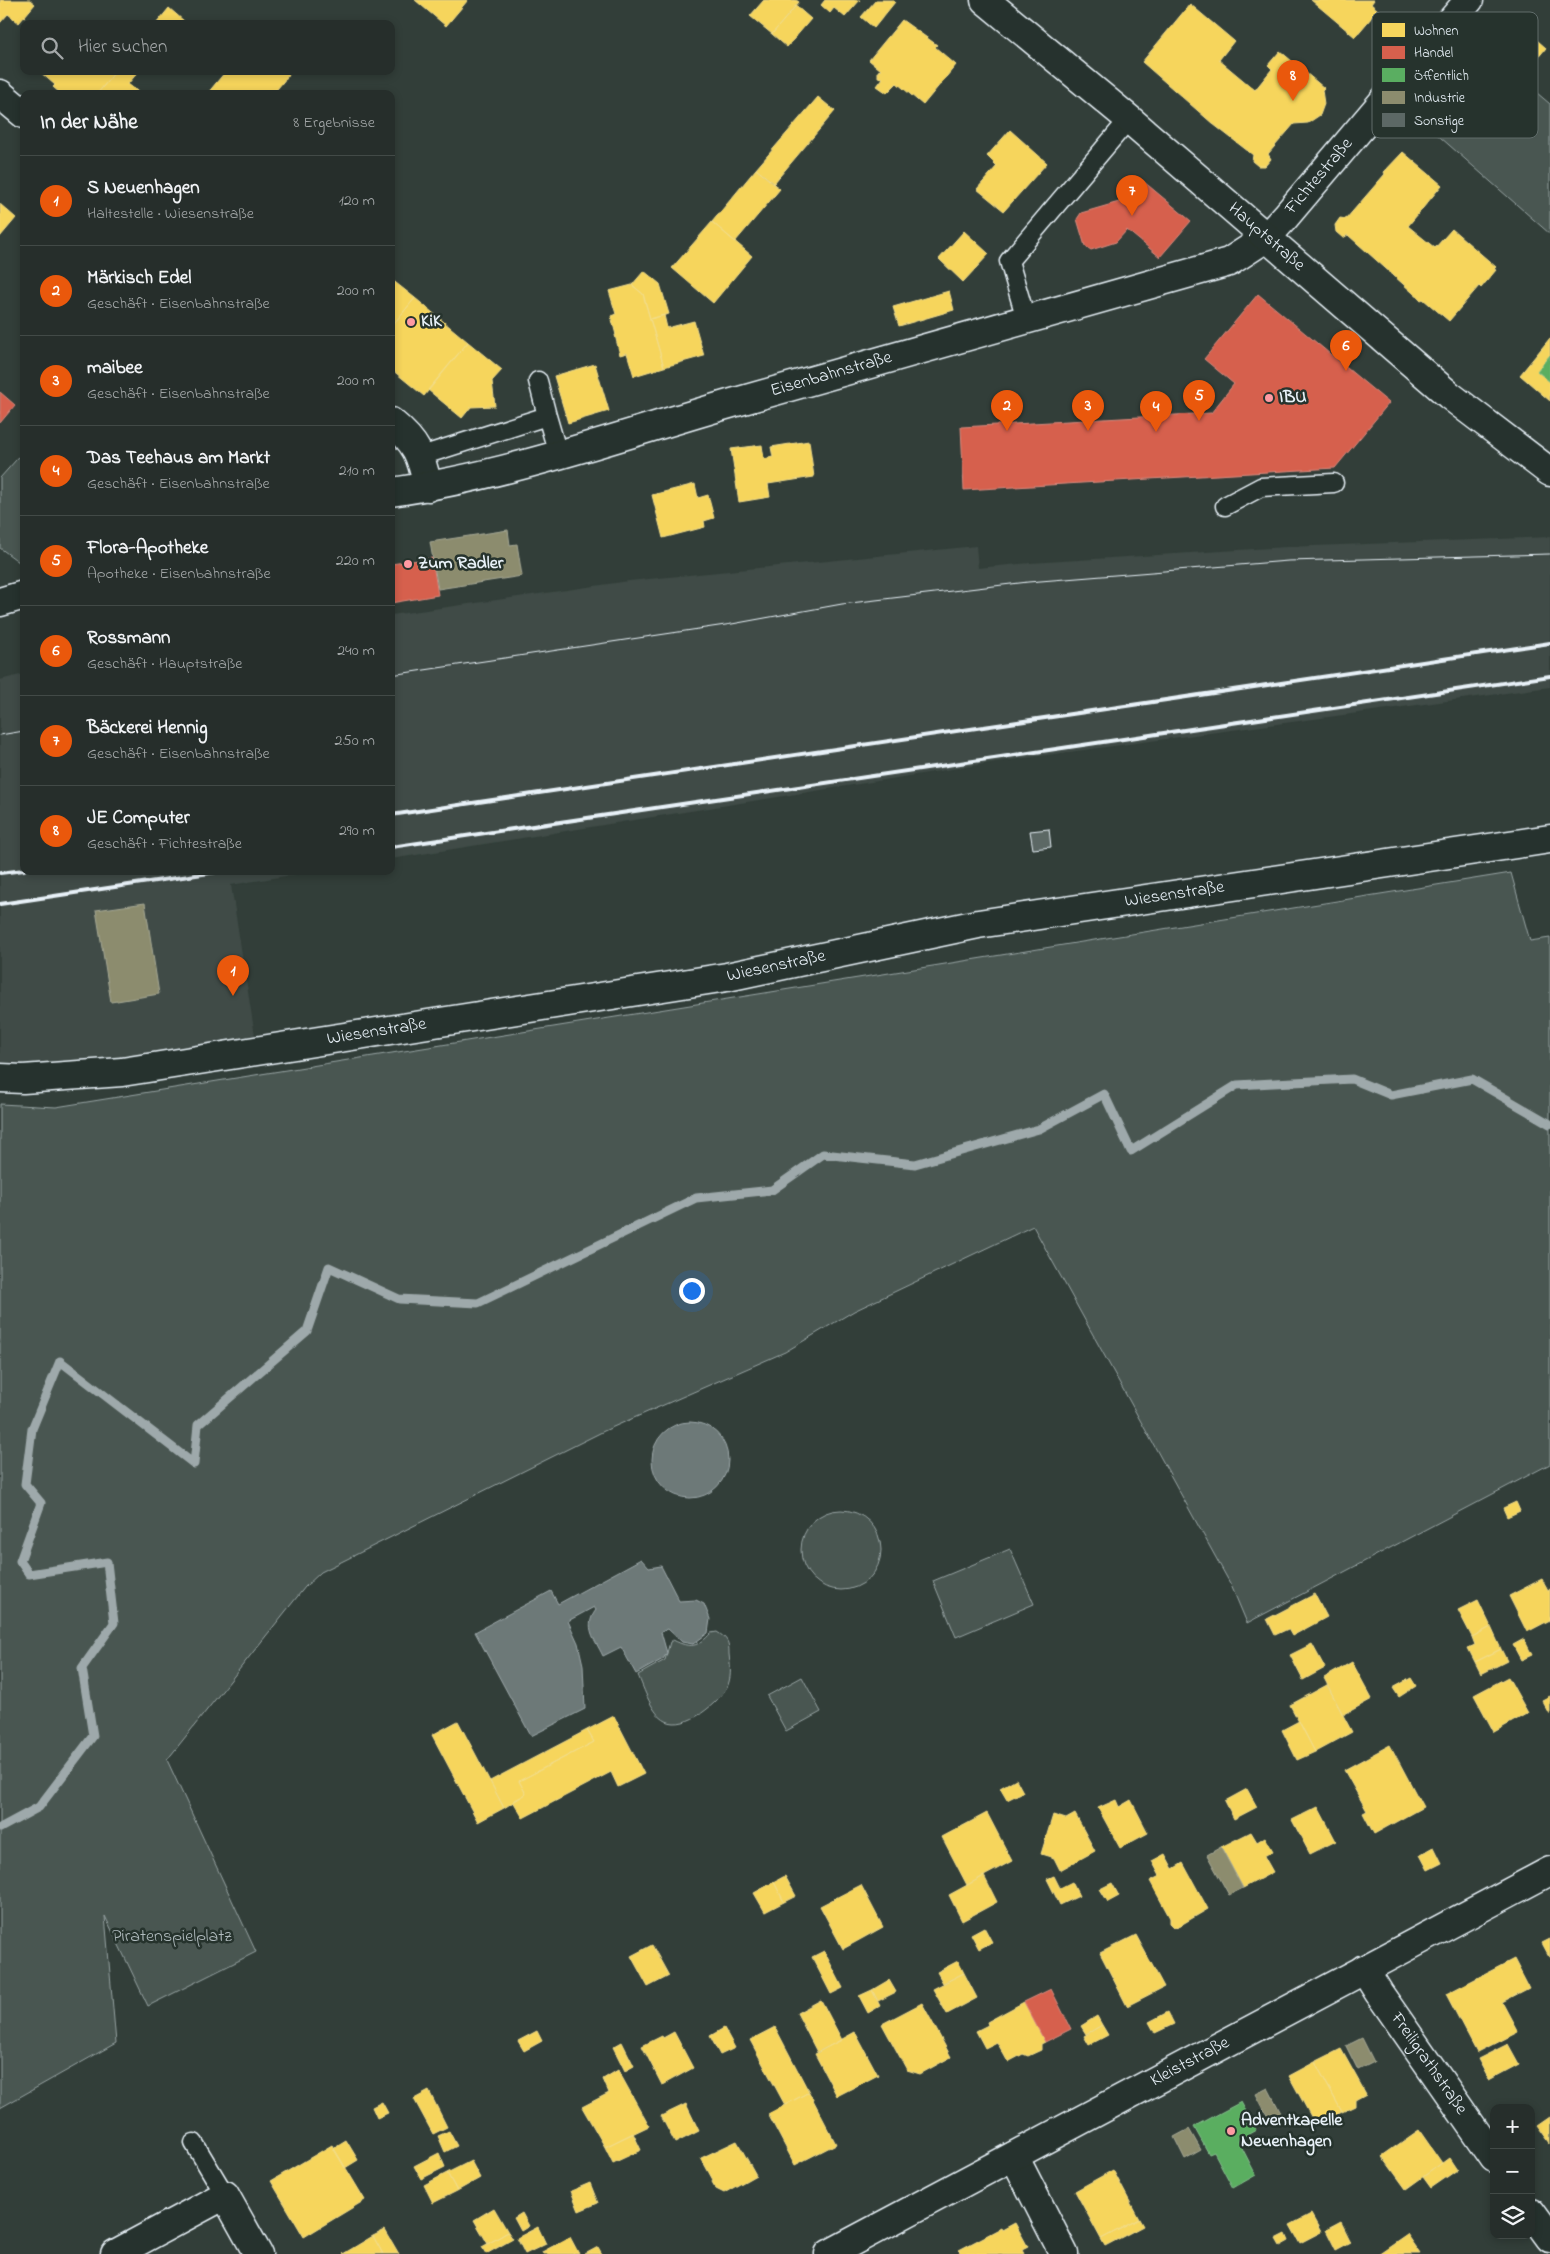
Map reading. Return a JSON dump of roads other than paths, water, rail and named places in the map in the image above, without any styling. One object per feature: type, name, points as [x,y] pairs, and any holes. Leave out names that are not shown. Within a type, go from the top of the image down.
[{"type":"street","name":"Hauptstraße","points":[[984,0],[1129,119],[1449,395],[1550,472]]},
{"type":"street","name":"Fichtestraße","points":[[1460,12],[1470,0]]},
{"type":"street","points":[[0,94],[20,111]]},
{"type":"street","name":"Fichtestraße","points":[[1266,238],[1372,114]]},
{"type":"street","name":"Eisenbahnstraße","points":[[395,491],[464,480],[1229,262],[1266,238]]},
{"type":"street","points":[[395,425],[408,435],[421,456],[428,487]]},
{"type":"street","points":[[0,602],[20,596]]},
{"type":"street","name":"Wiesenstraße","points":[[0,1078],[23,1079],[122,1072],[727,977],[978,924],[1550,839]]},
{"type":"street","name":"Kleiststraße","points":[[830,2254],[1550,1871]]},
{"type":"street","name":"Freiligrathstraße","points":[[1364,1969],[1378,1993],[1490,2152]]},
{"type":"street","points":[[1014,2156],[1064,2254]]},
{"type":"street","points":[[116,2254],[225,2195],[258,2254]]},
{"type":"street","points":[[1535,2217],[1550,2238]]},
{"type":"lane","points":[[1026,319],[1009,261],[1129,119]]},
{"type":"lane","points":[[538,381],[558,454]]},
{"type":"lane","points":[[421,456],[547,416]]},
{"type":"lane","points":[[1225,506],[1261,487],[1334,482]]},
{"type":"lane","points":[[194,2143],[225,2195]]},
{"type":"waterway","points":[[0,1828],[39,1807],[93,1736],[82,1668],[114,1623],[107,1562],[29,1574],[20,1561],[41,1503],[25,1484],[32,1429],[60,1361],[194,1464],[198,1425],[307,1331],[329,1267],[399,1299],[478,1303],[696,1198],[772,1190],[823,1154],[915,1164],[1039,1129],[1104,1094],[1131,1151],[1237,1085],[1352,1079],[1391,1095],[1472,1079],[1550,1124]]},
{"type":"tram line","points":[[395,674],[732,624],[842,604],[1028,582],[1288,561],[1550,554]]},
{"type":"tram line","points":[[0,735],[20,732]]},
{"type":"railway","points":[[395,814],[1550,643]]},
{"type":"railway","points":[[395,846],[1550,676]]},
{"type":"railway","points":[[0,873],[20,870]]},
{"type":"railway","points":[[0,904],[196,875]]},
{"type":"place","name":"JE Computer","points":[[1293,101]]},
{"type":"place","name":"Bäckerei Hennig","points":[[1132,216]]},
{"type":"place","name":"KiK","points":[[411,322]]},
{"type":"place","name":"Rossmann","points":[[1346,371]]},
{"type":"place","name":"IBU","points":[[1269,398]]},
{"type":"place","name":"Flora-Apotheke","points":[[1199,421]]},
{"type":"place","name":"Märkisch Edel","points":[[1007,431]]},
{"type":"place","name":"maibee","points":[[1088,431]]},
{"type":"place","name":"Das Teehaus am Markt","points":[[1156,432]]},
{"type":"place","name":"Zum Radler","points":[[408,564]]},
{"type":"place","name":"S Neuenhagen","points":[[233,996]]},
{"type":"place","name":"Adventkapelle Neuenhagen","points":[[1231,2131]]},
{"type":"park label","name":"Piratenspielplatz","points":[[172,1937]]}]
